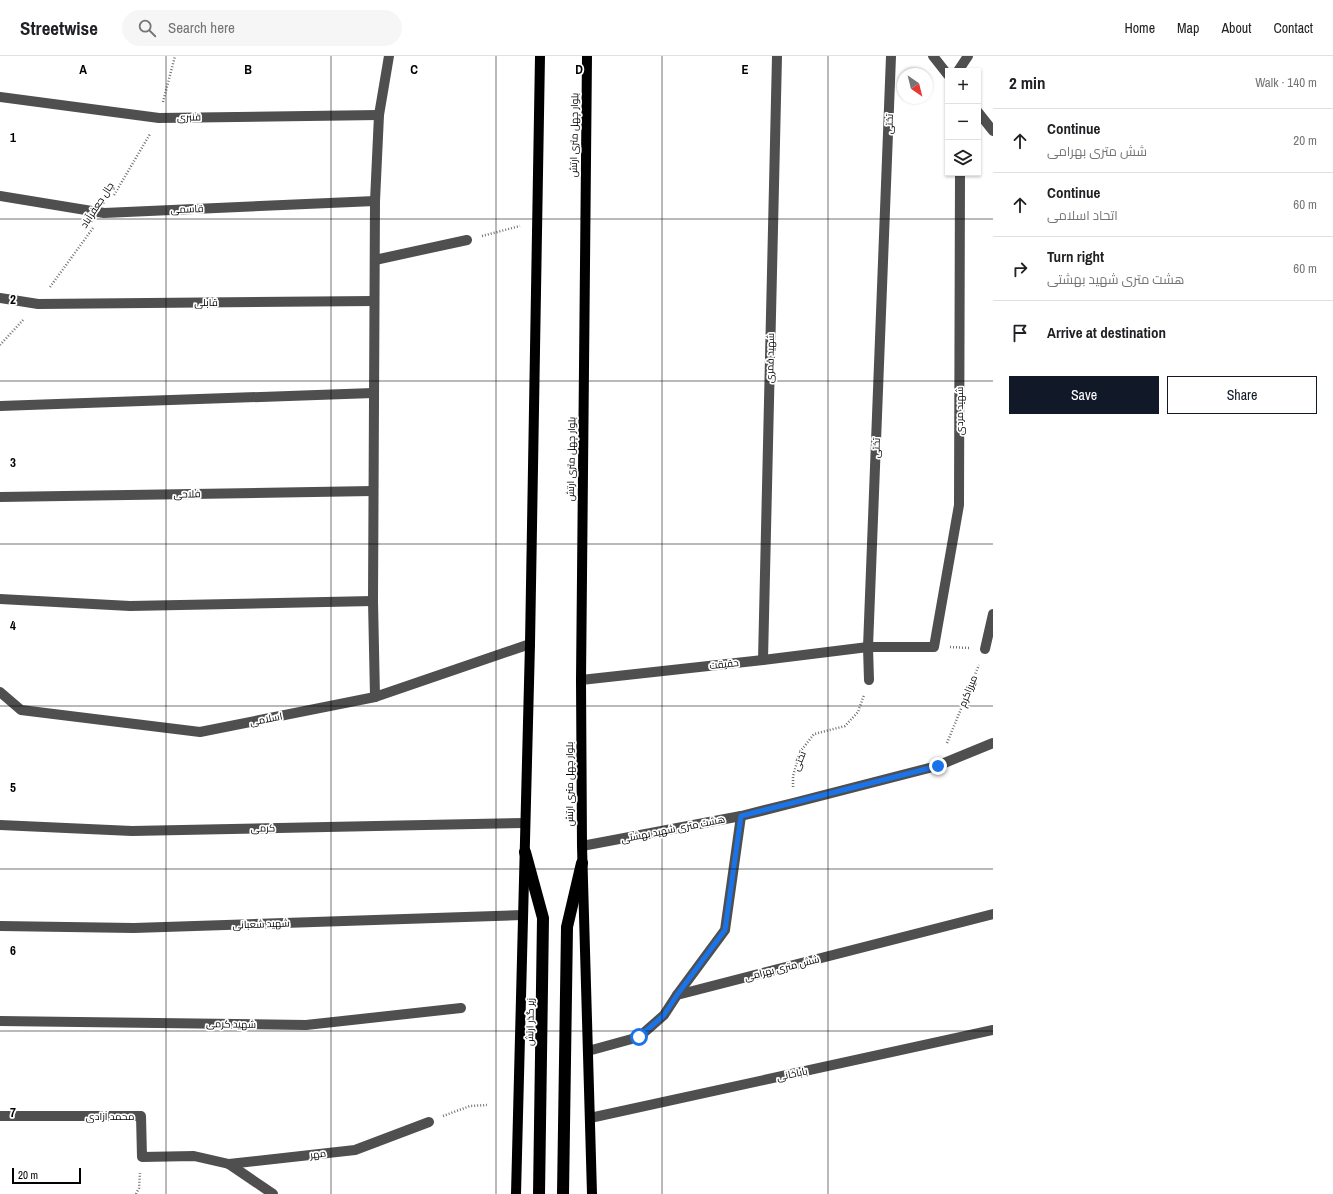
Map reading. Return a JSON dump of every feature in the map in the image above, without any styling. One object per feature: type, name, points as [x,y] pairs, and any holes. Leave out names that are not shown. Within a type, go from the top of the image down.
[{"type":"highway","name":"زیر گذر ارتش","points":[[525,852],[543,918],[539,1194]]},
{"type":"highway","points":[[563,1194],[567,927],[582,863]]},
{"type":"main road","points":[[516,1194],[530,644],[540,56]]},
{"type":"main road","name":"بلوار چهل متری ارتش","points":[[587,56],[581,680],[582,863],[592,1194]]},
{"type":"street","points":[[376,697],[373,601],[375,201],[379,115],[389,56]]},
{"type":"street","name":"شهید قمری","points":[[763,660],[777,56]]},
{"type":"street","name":"تختی","points":[[869,680],[868,647],[891,56]]},
{"type":"street","points":[[933,56],[945,71]]},
{"type":"street","points":[[960,68],[968,56]]},
{"type":"street","name":"قنبری","points":[[0,97],[159,118],[379,115]]},
{"type":"street","points":[[981,116],[993,131]]},
{"type":"street","name":"شهید مردی","points":[[934,647],[959,505],[960,176]]},
{"type":"street","name":"قاسمی","points":[[0,196],[104,213],[375,201]]},
{"type":"street","points":[[375,260],[467,240]]},
{"type":"street","name":"قابلی","points":[[0,298],[38,304],[374,301]]},
{"type":"street","points":[[0,406],[373,393]]},
{"type":"street","name":"فلاحی","points":[[0,497],[373,491]]},
{"type":"street","points":[[0,599],[130,606],[373,601]]},
{"type":"street","points":[[986,649],[993,614]]},
{"type":"street","name":"اسلامی","points":[[0,692],[21,710],[200,732],[376,697],[530,644]]},
{"type":"street","name":"حقیقت","points":[[581,680],[868,647],[934,647]]},
{"type":"street","name":"هشت متری شهید بهشتی","points":[[582,846],[741,816],[792,804],[938,766],[993,743]]},
{"type":"street","points":[[588,1051],[639,1037],[664,1015],[725,930],[741,816]]},
{"type":"street","name":"کرمی","points":[[0,826],[132,830],[525,823]]},
{"type":"street","name":"شش متری بهرامی","points":[[677,995],[993,914]]},
{"type":"street","name":"شهید شعبانی","points":[[0,926],[134,928],[523,915]]},
{"type":"street","name":"شهید کرمی","points":[[0,1021],[306,1025],[461,1008]]},
{"type":"street","name":"باباخانی","points":[[590,1118],[993,1030]]},
{"type":"street","name":"محمد آزادی","points":[[0,1116],[140,1116],[142,1157]]},
{"type":"street","name":"مهر","points":[[142,1157],[194,1156],[228,1164],[355,1150],[429,1122]]},
{"type":"street","points":[[228,1164],[273,1194]]},
{"type":"path","name":"چال جعفرآباد","points":[[0,345],[38,304],[104,213],[159,118],[175,56]]},
{"type":"path","points":[[467,240],[538,221]]},
{"type":"path","points":[[934,647],[986,649]]},
{"type":"path","name":"میرزاکرم","points":[[938,766],[986,649]]},
{"type":"path","name":"تختی","points":[[792,804],[793,776],[800,752],[814,734],[845,726],[858,712],[869,680]]},
{"type":"path","points":[[429,1122],[470,1106],[487,1105]]},
{"type":"path","points":[[136,1194],[139,1188],[142,1157]]},
{"type":"route","points":[[639,1037],[664,1015],[725,930],[741,816],[938,766]]}]
